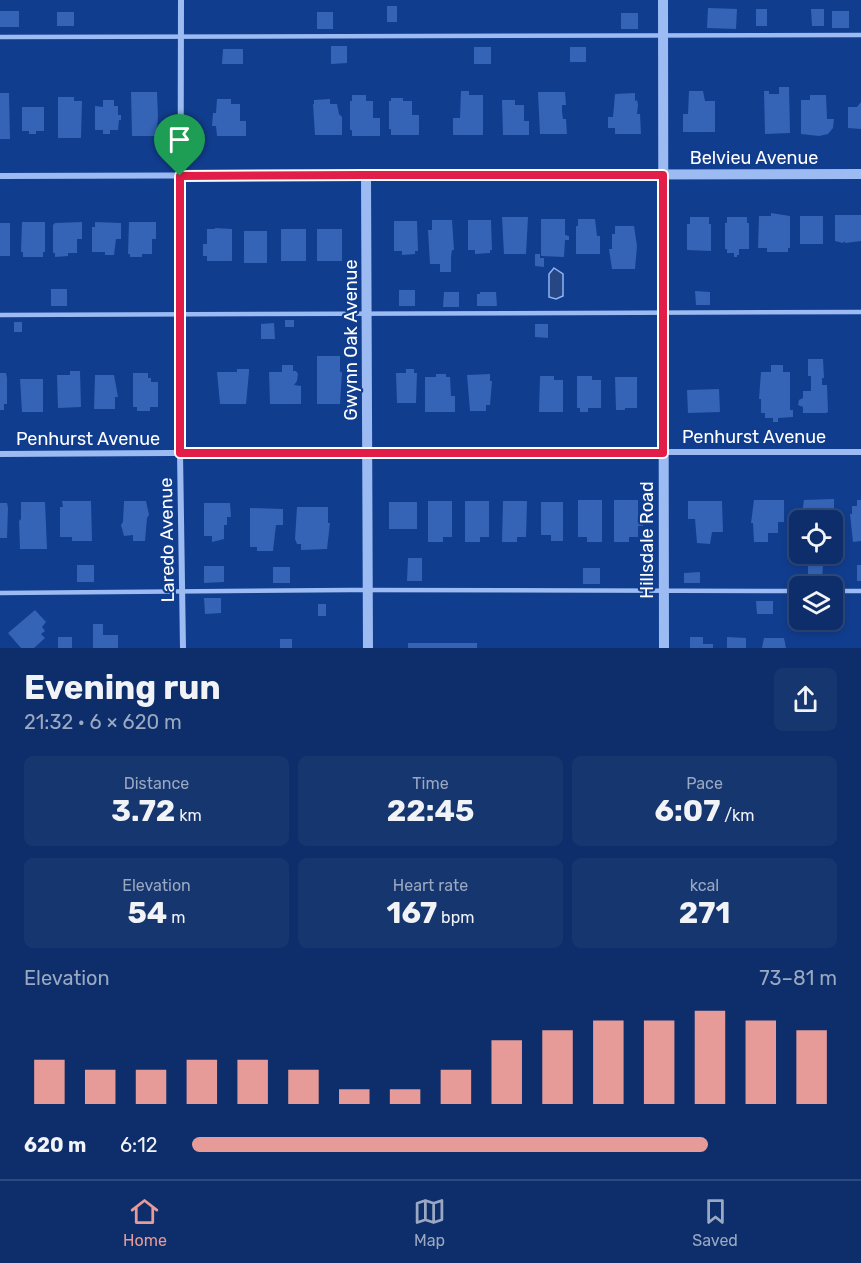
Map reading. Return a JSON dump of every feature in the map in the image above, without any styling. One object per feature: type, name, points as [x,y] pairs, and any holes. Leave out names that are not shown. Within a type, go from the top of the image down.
[{"type":"street","name":"Laredo Avenue","points":[[181,0],[180,453],[183,648]]},
{"type":"street","name":"Hillsdale Road","points":[[663,0],[664,648]]},
{"type":"street","name":"Belvieu Avenue","points":[[0,176],[861,174]]},
{"type":"street","name":"Gwynn Oak Avenue","points":[[366,175],[368,648]]},
{"type":"street","name":"Penhurst Avenue","points":[[0,454],[861,452]]},
{"type":"lane","points":[[0,37],[861,35]]},
{"type":"lane","points":[[0,315],[861,312]]},
{"type":"lane","points":[[0,593],[368,590],[789,591]]},
{"type":"lane","points":[[843,591],[861,591]]},
{"type":"water","points":[[554,268],[563,274],[563,296],[556,299],[549,297],[549,274]]},
{"type":"building","points":[[387,6],[397,6],[397,22],[387,22]]},
{"type":"building","points":[[708,8],[737,9],[736,29],[707,28]]},
{"type":"building","points":[[756,9],[767,9],[767,26],[756,26]]},
{"type":"building","points":[[811,9],[824,9],[824,26],[812,26]]},
{"type":"building","points":[[0,11],[19,11],[19,27],[0,27]]},
{"type":"building","points":[[832,11],[849,11],[849,28],[832,28]]},
{"type":"building","points":[[57,12],[74,12],[74,26],[57,26]]},
{"type":"building","points":[[317,12],[333,12],[333,29],[317,29]]},
{"type":"building","points":[[621,13],[638,13],[638,29],[621,29]]},
{"type":"building","points":[[331,46],[347,46],[347,63],[331,64]]},
{"type":"building","points":[[474,47],[491,47],[491,64],[474,64]]},
{"type":"building","points":[[570,47],[586,47],[586,62],[570,62]]},
{"type":"building","points":[[223,49],[243,49],[243,64],[222,64]]},
{"type":"building","points":[[779,87],[789,87],[790,133],[765,134],[764,91],[769,91],[769,94],[779,94]]},
{"type":"building","points":[[461,91],[469,91],[469,95],[483,95],[483,135],[453,135],[453,118],[460,118]]},
{"type":"building","points":[[689,91],[703,91],[705,101],[715,101],[715,132],[683,132],[683,114],[688,114]]},
{"type":"building","points":[[131,92],[157,92],[156,136],[132,136]]},
{"type":"building","points":[[538,92],[565,92],[566,105],[562,105],[562,112],[563,119],[566,119],[567,134],[540,134]]},
{"type":"building","points":[[0,93],[9,93],[10,139],[0,139]]},
{"type":"building","points":[[635,93],[635,101],[637,100],[638,105],[637,114],[640,114],[641,134],[615,134],[615,128],[608,128],[608,117],[613,117],[615,94]]},
{"type":"building","points":[[352,95],[366,95],[366,101],[373,101],[373,118],[380,118],[380,136],[352,136],[350,101],[352,101]]},
{"type":"building","points":[[810,95],[826,95],[827,119],[834,119],[833,128],[828,134],[819,136],[801,134],[801,100],[810,100]]},
{"type":"building","points":[[58,97],[74,97],[74,101],[82,101],[81,138],[58,138]]},
{"type":"building","points":[[391,98],[412,101],[412,115],[419,115],[419,135],[391,135],[389,101]]},
{"type":"building","points":[[217,99],[231,99],[231,104],[240,104],[240,121],[246,121],[246,136],[217,136],[216,126],[212,126]]},
{"type":"building","points":[[330,99],[330,104],[337,104],[342,117],[342,135],[315,135],[314,100]]},
{"type":"building","points":[[103,100],[114,100],[114,106],[118,106],[118,115],[121,115],[118,130],[110,130],[110,134],[103,134],[103,130],[95,130],[95,106],[103,107]]},
{"type":"building","points":[[502,100],[515,100],[515,105],[524,105],[524,121],[529,121],[529,135],[503,135]]},
{"type":"building","points":[[861,102],[861,129],[848,128],[848,107],[857,107]]},
{"type":"building","points":[[22,107],[44,107],[44,131],[29,134],[29,131],[22,131]]},
{"type":"building","points":[[771,213],[790,216],[788,252],[767,252],[767,248],[758,248],[759,216],[771,216]]},
{"type":"building","points":[[835,215],[861,215],[861,241],[843,243],[835,241]]},
{"type":"building","points":[[800,216],[823,216],[823,244],[800,244]]},
{"type":"building","points":[[502,217],[528,217],[526,254],[504,254]]},
{"type":"building","points":[[690,217],[709,217],[711,251],[687,250],[687,224],[690,224]]},
{"type":"building","points":[[727,217],[747,217],[747,223],[749,223],[749,249],[739,249],[737,257],[734,257],[734,253],[727,253],[725,249]]},
{"type":"building","points":[[541,219],[565,219],[565,235],[569,236],[569,240],[565,240],[564,257],[541,256]]},
{"type":"building","points":[[578,219],[595,219],[597,236],[600,236],[600,254],[576,254]]},
{"type":"building","points":[[432,220],[452,220],[454,250],[452,250],[451,257],[451,272],[440,272],[440,264],[430,264],[428,230],[432,230]]},
{"type":"building","points":[[468,220],[491,220],[492,250],[490,253],[475,254],[475,250],[468,250]]},
{"type":"building","points":[[394,221],[417,221],[418,251],[415,251],[415,254],[402,255],[402,251],[394,251]]},
{"type":"building","points":[[22,222],[45,222],[43,257],[23,257],[23,252],[21,252]]},
{"type":"building","points":[[82,222],[82,239],[77,239],[77,253],[55,257],[53,225]]},
{"type":"building","points":[[95,222],[121,223],[121,239],[116,239],[114,255],[92,252],[92,227],[95,227]]},
{"type":"building","points":[[129,222],[156,222],[156,239],[152,239],[152,254],[130,257],[128,254]]},
{"type":"building","points":[[0,223],[10,223],[10,256],[0,256]]},
{"type":"building","points":[[615,226],[634,226],[637,246],[635,269],[612,269],[609,249],[612,249],[612,234],[615,234]]},
{"type":"building","points":[[207,229],[232,229],[232,261],[207,261],[207,256],[203,256],[203,244],[207,244]]},
{"type":"building","points":[[281,229],[306,229],[306,261],[281,261]]},
{"type":"building","points":[[317,229],[342,229],[342,261],[317,261]]},
{"type":"building","points":[[244,231],[267,231],[267,263],[244,263]]},
{"type":"building","points":[[535,254],[540,254],[540,258],[544,258],[544,267],[535,266]]},
{"type":"building","points":[[51,289],[67,289],[67,306],[51,306]]},
{"type":"building","points":[[399,290],[415,290],[415,306],[399,306]]},
{"type":"building","points":[[695,291],[710,292],[710,305],[696,305]]},
{"type":"building","points":[[444,292],[459,292],[459,307],[443,307]]},
{"type":"building","points":[[496,292],[497,306],[477,306],[477,294]]},
{"type":"building","points":[[285,320],[294,320],[294,327],[285,327]]},
{"type":"building","points":[[14,322],[22,322],[22,332],[14,332]]},
{"type":"building","points":[[274,323],[275,339],[261,339],[261,324]]},
{"type":"building","points":[[535,324],[548,324],[548,338],[535,337]]},
{"type":"building","points":[[317,356],[340,356],[340,372],[342,372],[340,404],[317,404]]},
{"type":"building","points":[[808,359],[823,359],[822,385],[827,385],[828,412],[826,413],[803,413],[803,407],[798,405],[799,400],[803,398],[803,391],[811,391]]},
{"type":"building","points":[[282,365],[293,365],[293,371],[298,374],[294,385],[301,386],[301,404],[270,404],[269,372],[282,372]]},
{"type":"building","points":[[771,365],[783,365],[783,372],[790,372],[790,410],[793,410],[793,417],[778,418],[778,422],[773,422],[773,418],[765,418],[765,413],[761,413],[761,399],[759,399],[761,372],[771,372]]},
{"type":"building","points":[[237,369],[249,369],[246,404],[220,404],[217,372],[237,372]]},
{"type":"building","points":[[406,369],[414,369],[414,373],[417,373],[416,403],[397,403],[396,373],[406,373]]},
{"type":"building","points":[[70,371],[80,371],[81,407],[58,408],[57,375],[70,375]]},
{"type":"building","points":[[0,373],[6,373],[7,378],[7,404],[4,404],[4,410],[0,410]]},
{"type":"building","points":[[133,373],[148,373],[151,382],[158,382],[158,407],[150,407],[150,411],[137,411],[137,407],[133,407]]},
{"type":"building","points":[[436,374],[446,374],[446,377],[450,377],[451,396],[455,396],[455,412],[425,412],[425,377],[436,377]]},
{"type":"building","points":[[490,374],[490,381],[492,381],[490,405],[486,405],[486,411],[470,411],[467,375]]},
{"type":"building","points":[[95,375],[114,375],[118,397],[115,397],[115,409],[94,409]]},
{"type":"building","points":[[540,376],[554,376],[554,380],[563,380],[563,412],[539,412]]},
{"type":"building","points":[[577,376],[592,376],[592,380],[601,380],[601,408],[588,408],[588,412],[580,412],[580,408],[577,408]]},
{"type":"building","points":[[615,377],[637,377],[637,408],[616,410]]},
{"type":"building","points":[[20,379],[43,379],[43,412],[22,412]]},
{"type":"building","points":[[719,389],[720,412],[688,413],[687,390]]},
{"type":"building","points":[[834,499],[834,510],[802,510],[804,500]]},
{"type":"building","points":[[578,500],[602,500],[602,542],[587,542],[587,537],[578,537]]},
{"type":"building","points":[[614,500],[638,500],[638,519],[643,519],[643,526],[638,526],[638,537],[629,537],[629,542],[614,542]]},
{"type":"building","points":[[754,500],[784,500],[784,522],[778,522],[778,533],[768,533],[768,542],[754,542],[753,523],[751,523]]},
{"type":"building","points":[[857,500],[861,500],[861,541],[853,542],[850,514],[852,514],[852,506],[857,506]]},
{"type":"building","points":[[62,501],[91,501],[92,541],[72,541],[72,537],[60,537]]},
{"type":"building","points":[[124,501],[146,501],[149,515],[145,541],[133,541],[133,535],[124,536],[121,525]]},
{"type":"building","points":[[428,501],[452,501],[452,537],[443,537],[443,542],[428,542]]},
{"type":"building","points":[[465,501],[489,501],[489,537],[480,537],[480,542],[465,542]]},
{"type":"building","points":[[503,501],[527,501],[526,537],[517,537],[517,542],[502,542]]},
{"type":"building","points":[[688,501],[722,501],[723,532],[712,532],[710,544],[697,543],[695,519],[688,519]]},
{"type":"building","points":[[21,502],[45,502],[47,549],[20,549]]},
{"type":"building","points":[[389,502],[417,502],[417,529],[389,529]]},
{"type":"building","points":[[541,502],[563,502],[563,541],[551,541],[551,535],[541,535]]},
{"type":"building","points":[[0,503],[7,503],[8,508],[7,538],[0,538]]},
{"type":"building","points":[[204,503],[230,503],[231,517],[227,517],[227,525],[224,525],[224,539],[212,542],[212,536],[204,536]]},
{"type":"building","points":[[297,507],[328,507],[328,523],[330,523],[327,549],[301,550],[301,544],[297,544],[295,539]]},
{"type":"building","points":[[250,508],[283,509],[283,525],[276,525],[273,551],[257,551],[257,547],[250,547]]},
{"type":"building","points":[[408,558],[422,558],[422,581],[407,581]]},
{"type":"building","points":[[77,565],[94,565],[94,582],[77,582]]},
{"type":"building","points":[[808,565],[823,565],[822,576],[808,576]]},
{"type":"building","points":[[857,565],[861,565],[861,581],[857,581]]},
{"type":"building","points":[[204,566],[224,566],[224,582],[204,583]]},
{"type":"building","points":[[273,567],[290,567],[290,583],[273,583]]},
{"type":"building","points":[[583,568],[600,568],[600,584],[583,584]]},
{"type":"building","points":[[700,572],[700,583],[684,583],[684,573]]},
{"type":"building","points":[[204,598],[221,598],[221,613],[205,614]]},
{"type":"building","points":[[756,601],[773,601],[773,614],[757,614]]},
{"type":"building","points":[[318,604],[326,604],[326,616],[318,616]]},
{"type":"building","points":[[35,610],[46,622],[42,627],[45,631],[41,634],[45,638],[34,648],[21,648],[8,633]]},
{"type":"building","points":[[93,624],[103,624],[103,635],[118,635],[118,648],[93,648]]},
{"type":"building","points":[[58,637],[72,637],[72,648],[58,648]]},
{"type":"building","points":[[690,637],[703,637],[703,644],[713,644],[713,648],[690,648]]},
{"type":"building","points":[[727,637],[746,638],[746,648],[727,648]]},
{"type":"building","points":[[764,638],[784,638],[786,648],[762,648]]},
{"type":"building","points":[[280,639],[292,639],[292,648],[280,648]]},
{"type":"building","points":[[408,643],[477,643],[477,648],[408,648]]},
{"type":"route","points":[[663,175],[663,453],[180,453],[180,176],[663,175]]}]
